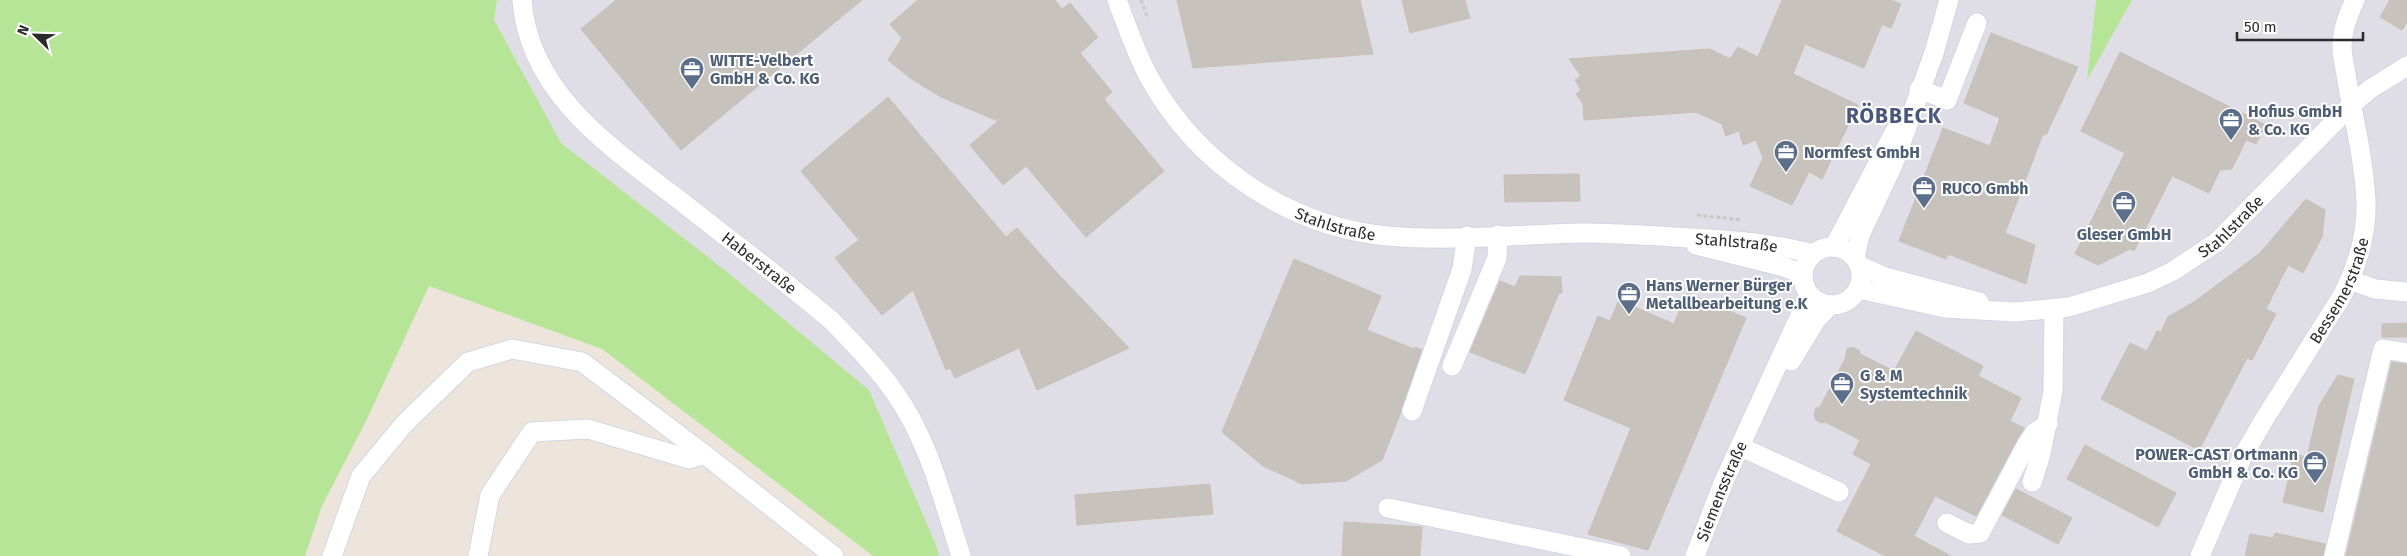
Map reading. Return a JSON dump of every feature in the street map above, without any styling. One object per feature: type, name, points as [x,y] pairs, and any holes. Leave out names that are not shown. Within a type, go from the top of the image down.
[{"type":"street","name":"Haberstraße","points":[[522,0],[523,14],[539,60],[551,82],[587,126],[832,321],[865,356],[895,393],[909,416],[932,465],[961,556]]},
{"type":"street","name":"Stahlstraße","points":[[1117,0],[1150,78],[1175,117],[1208,154],[1247,185],[1297,212],[1352,231],[1390,236],[1602,233],[1760,242],[1814,254]]},
{"type":"street","points":[[1858,262],[1846,249],[1823,247],[1806,262],[1803,274],[1804,285],[1809,296],[1819,303],[1830,305],[1842,304],[1859,289],[1860,235],[1893,165],[1919,89],[1934,53],[1949,0]]},
{"type":"street","name":"Bessemerstraße","points":[[2200,556],[2246,451],[2350,280],[2364,230],[2366,202],[2364,176],[2342,47],[2345,21],[2355,0]]},
{"type":"street","points":[[1919,89],[1947,100],[1977,23]]},
{"type":"street","name":"Stahlstraße","points":[[1859,289],[1945,308],[2015,312],[2069,307],[2122,293],[2165,275],[2217,242],[2351,105],[2370,89],[2407,66]]},
{"type":"street","points":[[1834,247],[1919,89]]},
{"type":"street","points":[[1452,366],[1497,258],[1498,235]]},
{"type":"street","points":[[1412,411],[1462,269],[1467,236]]},
{"type":"street","name":"Stahlstraße","points":[[1661,236],[1784,267],[1803,274]]},
{"type":"street","name":"Stahlstraße","points":[[1858,262],[1885,277],[2015,312]]},
{"type":"street","points":[[2350,280],[2375,289],[2407,292]]},
{"type":"street","name":"Siemensstraße","points":[[1695,556],[1721,490],[1809,296]]},
{"type":"street","name":"Siemensstraße","points":[[1750,427],[1816,320],[1830,305]]},
{"type":"street","points":[[2032,482],[2048,424],[2053,391],[2054,308]]},
{"type":"street","points":[[332,556],[361,476],[405,423],[468,362],[512,348],[582,362],[704,454],[834,556]]},
{"type":"street","points":[[2334,556],[2383,349],[2407,353]]},
{"type":"street","points":[[1947,523],[1969,534],[1980,534],[2027,444],[2035,432],[2048,424]]},
{"type":"street","points":[[478,556],[490,495],[532,432],[588,429],[689,459],[704,454]]},
{"type":"street","points":[[1741,447],[1839,492]]},
{"type":"street","points":[[1388,508],[1621,556]]},
{"type":"path","points":[[1141,0],[1148,19]]},
{"type":"path","points":[[1697,215],[1742,220]]},
{"type":"shaded area","points":[[497,0],[2096,0],[2088,78],[2132,0],[2407,0],[2407,556],[939,556],[936,545],[869,390],[726,271],[561,143],[494,20]]},
{"type":"green space","points":[[0,0],[497,0],[494,20],[561,143],[726,271],[869,390],[936,545],[939,556],[873,556],[602,349],[429,286],[366,421],[322,506],[305,556],[0,556]]},
{"type":"green space","points":[[2096,0],[2132,0],[2087,80]]},
{"type":"building","name":"WITTE-Velbert GmbH & Co. KG","points":[[616,0],[862,0],[681,150],[581,29]]},
{"type":"building","points":[[918,0],[1055,0],[1062,9],[1070,3],[1098,37],[1080,53],[1112,92],[1104,99],[1164,171],[1086,237],[1026,166],[1003,185],[970,145],[998,121],[941,97],[910,78],[888,60],[902,38],[890,24]]},
{"type":"building","points":[[1177,0],[1360,0],[1373,54],[1193,68]]},
{"type":"building","points":[[1402,0],[1465,0],[1470,18],[1410,33]]},
{"type":"building","points":[[1782,0],[1890,0],[1901,4],[1891,28],[1882,24],[1864,68],[1805,44],[1793,74],[1858,105],[1822,179],[1809,172],[1792,205],[1750,186],[1763,158],[1756,140],[1743,145],[1739,131],[1726,136],[1722,124],[1696,112],[1584,120],[1583,104],[1576,94],[1581,90],[1575,80],[1581,76],[1569,59],[1710,49],[1730,59],[1738,47],[1758,57]]},
{"type":"building","points":[[2390,0],[2407,0],[2407,22],[2402,30],[2380,17]]},
{"type":"building","points":[[1991,33],[2078,67],[2046,135],[2043,134],[2005,233],[2035,245],[2026,284],[1948,254],[1946,259],[1899,241],[1943,128],[1990,146],[2000,118],[1964,103]]},
{"type":"building","points":[[2120,52],[2266,125],[2256,144],[2246,140],[2232,169],[2220,170],[2209,193],[2172,176],[2134,251],[2130,249],[2098,265],[2075,254],[2125,153],[2081,131]]},
{"type":"building","points":[[888,97],[1006,237],[1017,228],[1129,348],[1037,390],[1019,348],[955,378],[950,368],[946,370],[913,290],[882,315],[835,258],[859,240],[801,171]]},
{"type":"building","points":[[1579,174],[1580,201],[1505,202],[1504,175]]},
{"type":"building","points":[[2306,199],[2325,210],[2322,237],[2303,273],[2288,265],[2266,309],[2276,314],[2252,360],[2247,358],[2199,450],[2101,399],[2130,343],[2147,351],[2157,331],[2161,332],[2168,317],[2194,302],[2260,253]]},
{"type":"building","points":[[1294,259],[1381,296],[1367,330],[1414,349],[1415,347],[1422,350],[1382,460],[1346,481],[1302,484],[1263,466],[1222,432]]},
{"type":"building","points":[[1520,276],[1561,277],[1562,293],[1559,293],[1525,374],[1470,352],[1500,281],[1515,287]]},
{"type":"building","points":[[1687,293],[1746,318],[1648,550],[1588,534],[1631,428],[1564,400],[1598,316],[1610,321],[1619,300],[1674,324]]},
{"type":"building","points":[[2407,323],[2407,337],[2382,337],[2382,324]]},
{"type":"building","points":[[1916,331],[1983,366],[1978,376],[2021,398],[2010,421],[2024,428],[1976,516],[1935,496],[1914,536],[1951,556],[1885,556],[1837,531],[1871,464],[1853,454],[1860,440],[1825,422],[1821,423],[1816,420],[1814,414],[1816,408],[1820,407],[1845,359],[1847,349],[1852,347],[1859,350],[1860,354],[1894,371]]},
{"type":"building","points":[[2392,362],[2407,364],[2407,556],[2346,556]]},
{"type":"building","points":[[2338,375],[2354,379],[2323,512],[2283,502],[2294,454],[2307,457],[2319,406]]},
{"type":"building","points":[[2085,445],[2176,493],[2158,527],[2067,479]]},
{"type":"building","points":[[1210,484],[1213,514],[1077,525],[1075,495]]},
{"type":"building","points":[[2016,489],[2072,518],[2058,544],[2002,515]]},
{"type":"building","points":[[1344,522],[1422,527],[1420,556],[1342,556]]},
{"type":"building","points":[[2275,533],[2325,544],[2323,556],[2245,556],[2250,534],[2273,538]]},
{"type":"place","name":"WITTE-Velbert GmbH & Co. KG","points":[[692,90]]},
{"type":"place","name":"Hofius GmbH & Co. KG","points":[[2231,141]]},
{"type":"place","name":"Normfest GmbH","points":[[1786,173]]},
{"type":"place","name":"RUCO Gmbh","points":[[1924,209]]},
{"type":"place","name":"Gleser GmbH","points":[[2124,224]]},
{"type":"place","name":"Hans Werner Bürger Metallbearbeitung e.K","points":[[1629,315]]},
{"type":"place","name":"G & M Systemtechnik","points":[[1842,405]]},
{"type":"place","name":"POWER-CAST Ortmann GmbH & Co. KG","points":[[2315,484]]},
{"type":"district","name":"RÖBBECK","points":[[1894,116]]}]
